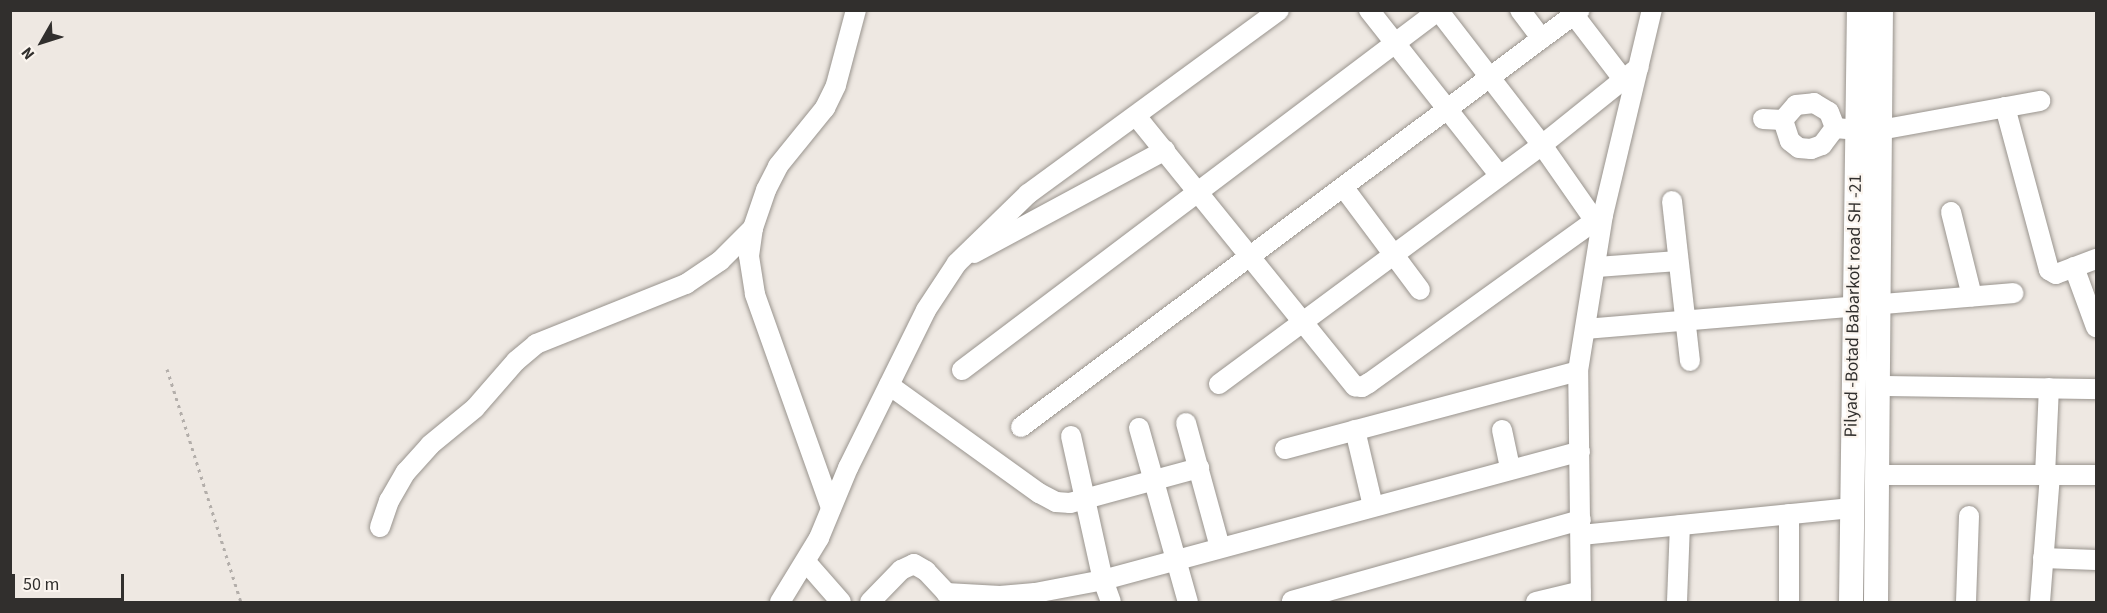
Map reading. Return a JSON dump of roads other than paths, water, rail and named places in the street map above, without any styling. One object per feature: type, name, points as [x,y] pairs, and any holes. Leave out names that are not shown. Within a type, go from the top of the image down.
[{"type":"main road","name":"Pilyad -Botad Babarkot road SH -21","points":[[1859,10],[1857,129],[1866,304],[1878,386],[1876,603]]},
{"type":"main road","name":"Pilyad -Botad Babarkot road SH -21","points":[[1857,129],[1881,10]]},
{"type":"main road","name":"Pilyad -Botad Babarkot road SH -21","points":[[1851,603],[1852,508],[1866,304]]},
{"type":"street","points":[[831,508],[755,294],[749,256],[753,228],[766,190],[778,166],[825,108],[845,54],[856,10]]},
{"type":"street","points":[[1369,10],[1500,176]]},
{"type":"street","points":[[1520,10],[1542,39]]},
{"type":"street","points":[[1536,603],[1581,597],[1578,371],[1597,267],[1599,218],[1631,73],[1652,10]]},
{"type":"street","points":[[780,603],[806,562],[926,310],[957,262],[1028,194],[1276,11]]},
{"type":"street","points":[[962,370],[1438,11],[1599,218]]},
{"type":"street","points":[[1022,427],[1577,13],[1631,73]]},
{"type":"street","points":[[1219,384],[1542,145],[1631,73]]},
{"type":"street","points":[[1783,120],[1790,141],[1799,148],[1811,149],[1857,129],[2040,101]]},
{"type":"street","points":[[1783,120],[1796,105],[1814,103],[1857,129]]},
{"type":"street","points":[[2004,107],[2049,270],[2056,274],[2097,259]]},
{"type":"street","points":[[1136,116],[1350,383],[1362,387],[1599,218]]},
{"type":"street","points":[[1763,119],[1783,120]]},
{"type":"street","points":[[957,262],[1165,150]]},
{"type":"street","points":[[1344,188],[1420,290]]},
{"type":"street","points":[[1672,201],[1690,362]]},
{"type":"street","points":[[1951,212],[1972,296]]},
{"type":"street","points":[[380,527],[389,501],[406,472],[430,445],[475,408],[523,355],[536,345],[659,296],[694,279],[720,261],[753,228]]},
{"type":"street","points":[[1597,267],[1678,261]]},
{"type":"street","points":[[2074,267],[2097,327]]},
{"type":"street","points":[[1586,329],[2013,293]]},
{"type":"street","points":[[1285,449],[1578,371]]},
{"type":"street","points":[[889,385],[1039,493],[1056,502],[1070,503],[1198,468]]},
{"type":"street","points":[[1878,386],[2097,389]]},
{"type":"street","points":[[2040,603],[2049,388]]},
{"type":"street","points":[[1186,423],[1220,547]]},
{"type":"street","points":[[1139,428],[1188,603]]},
{"type":"street","points":[[1355,430],[1374,506]]},
{"type":"street","points":[[1502,430],[1510,469]]},
{"type":"street","points":[[1071,436],[1103,580],[1111,603]]},
{"type":"street","points":[[870,603],[901,570],[914,564],[926,571],[951,598],[1035,593],[1103,580],[1580,450]]},
{"type":"street","points":[[1877,475],[2097,476]]},
{"type":"street","points":[[1292,601],[1581,528],[1680,525],[1852,508]]},
{"type":"street","points":[[1789,514],[1789,603]]},
{"type":"street","points":[[1965,603],[1969,516]]},
{"type":"street","points":[[1677,603],[1680,525]]},
{"type":"street","points":[[2043,558],[2097,560]]},
{"type":"street","points":[[806,562],[841,603]]}]
